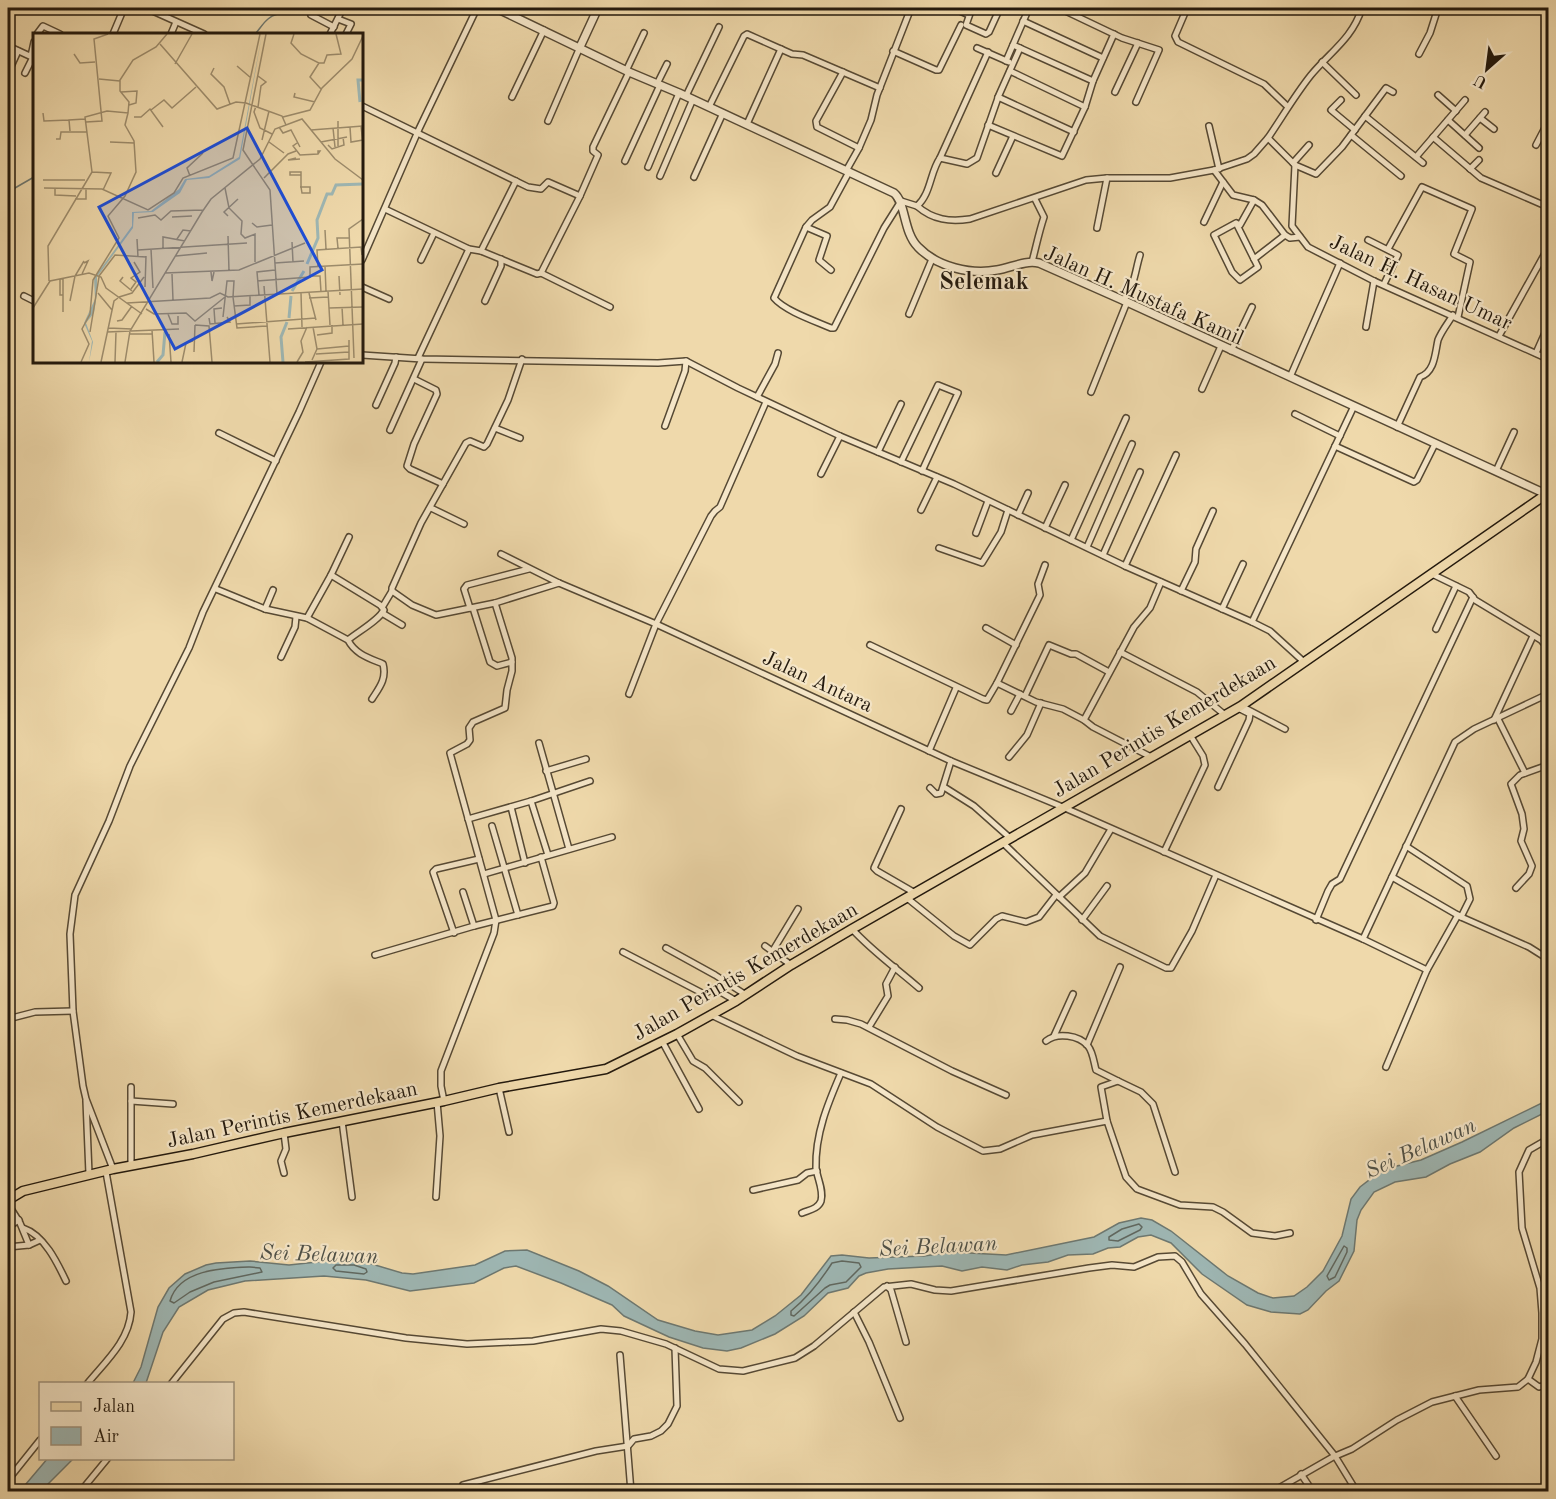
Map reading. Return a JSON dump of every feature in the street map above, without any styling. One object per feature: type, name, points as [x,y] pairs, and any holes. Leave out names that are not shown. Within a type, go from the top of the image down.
[{"type":"main road","name":"Jalan Perintis Kemerdekaan","points":[[8,1202],[23,1191],[89,1174],[499,1088],[606,1069],[677,1034],[736,1001],[852,929],[1239,707],[1548,494]]},
{"type":"street","points":[[113,33],[124,8]]},
{"type":"street","points":[[147,8],[196,33]]},
{"type":"street","points":[[331,33],[343,8]]},
{"type":"street","points":[[363,258],[418,132],[477,8]]},
{"type":"street","points":[[496,8],[627,71],[894,193],[901,201],[917,206],[937,219],[962,220],[1035,199],[1086,180],[1170,178],[1217,170],[1246,159],[1254,154],[1268,138],[1287,106],[1322,62],[1352,31],[1362,8]]},
{"type":"street","points":[[548,121],[598,8]]},
{"type":"street","points":[[901,201],[884,228],[834,328],[801,314],[774,298],[806,227],[830,207],[859,148],[871,120],[893,51],[911,8]]},
{"type":"street","points":[[953,8],[969,15]]},
{"type":"street","points":[[972,8],[966,25],[986,34],[1000,8]]},
{"type":"street","points":[[1006,61],[1029,8]]},
{"type":"street","points":[[1059,8],[1114,34],[1157,49],[1159,53],[1136,102]]},
{"type":"street","points":[[1186,8],[1175,36],[1178,42],[1264,84],[1287,106]]},
{"type":"street","points":[[1419,54],[1430,33],[1438,8]]},
{"type":"street","points":[[311,15],[334,27]]},
{"type":"street","points":[[338,18],[351,24],[346,33]]},
{"type":"street","points":[[1023,21],[1103,58]]},
{"type":"street","points":[[171,33],[176,22]]},
{"type":"street","points":[[893,51],[939,70],[961,25]]},
{"type":"street","points":[[38,33],[43,26],[58,33]]},
{"type":"street","points":[[648,167],[719,27]]},
{"type":"street","points":[[512,97],[544,30]]},
{"type":"street","points":[[541,273],[598,155],[593,151],[593,147],[644,33]]},
{"type":"street","points":[[709,107],[747,34],[880,88]]},
{"type":"street","points":[[988,125],[1062,156],[1085,107],[1114,34]]},
{"type":"street","points":[[1115,92],[1138,43]]},
{"type":"street","points":[[1013,45],[1094,81]]},
{"type":"street","points":[[8,46],[33,57],[25,74]]},
{"type":"street","points":[[977,48],[1006,61],[1011,68],[1085,107]]},
{"type":"street","points":[[940,158],[967,164],[972,162],[979,153],[998,97],[1020,48]]},
{"type":"street","points":[[747,124],[781,49]]},
{"type":"street","points":[[8,74],[18,51]]},
{"type":"street","points":[[917,206],[988,52]]},
{"type":"street","points":[[1322,62],[1356,95]]},
{"type":"street","points":[[625,161],[667,64]]},
{"type":"street","points":[[843,72],[816,124],[859,148]]},
{"type":"street","points":[[1268,138],[1294,164],[1316,174],[1330,161],[1386,88],[1393,92]]},
{"type":"street","points":[[1438,95],[1456,111]]},
{"type":"street","points":[[660,176],[686,96]]},
{"type":"street","points":[[998,97],[1074,132]]},
{"type":"street","points":[[1341,100],[1331,110],[1401,176]]},
{"type":"street","points":[[1416,157],[1465,100]]},
{"type":"street","points":[[363,106],[528,186],[542,189],[548,182],[580,196]]},
{"type":"street","points":[[1465,135],[1485,112]]},
{"type":"street","points":[[694,177],[723,113]]},
{"type":"street","points":[[1365,116],[1423,163]]},
{"type":"street","points":[[1480,118],[1494,129]]},
{"type":"street","points":[[1448,120],[1479,148]]},
{"type":"street","points":[[1536,145],[1548,122]]},
{"type":"street","points":[[1209,126],[1217,170],[1223,182],[1237,197],[1254,200],[1270,215],[1285,235],[1290,238],[1300,237]]},
{"type":"street","points":[[996,173],[1013,136]]},
{"type":"street","points":[[1433,137],[1481,178],[1548,206]]},
{"type":"street","points":[[1294,164],[1309,145]]},
{"type":"street","points":[[1470,169],[1479,160]]},
{"type":"street","name":"Jalan H. Hasan Umar","points":[[1294,164],[1292,226],[1308,247],[1374,281],[1548,359]]},
{"type":"street","points":[[1097,228],[1107,178]]},
{"type":"street","points":[[481,251],[516,181]]},
{"type":"street","points":[[1204,222],[1223,182]]},
{"type":"street","points":[[1388,249],[1422,187],[1472,209],[1454,254],[1470,262],[1455,316],[1438,341],[1432,365],[1427,373],[1420,377],[1397,427]]},
{"type":"street","points":[[1032,262],[1044,217],[1035,199]]},
{"type":"street","points":[[1236,223],[1257,269],[1240,280],[1232,272],[1214,237],[1216,232],[1236,223],[1240,225],[1254,200]]},
{"type":"street","name":"Jalan H. Mustafa Kamil","points":[[901,201],[904,219],[913,240],[932,259],[950,267],[987,271],[1032,262],[1125,301],[1548,494]]},
{"type":"street","points":[[386,209],[469,249],[481,251],[537,274],[541,273],[610,307]]},
{"type":"street","points":[[806,227],[827,236],[819,260],[831,270]]},
{"type":"street","points":[[420,260],[434,233]]},
{"type":"street","points":[[1254,259],[1285,235]]},
{"type":"street","points":[[1368,240],[1398,256],[1384,284]]},
{"type":"street","points":[[1499,336],[1548,248]]},
{"type":"street","points":[[390,430],[469,249]]},
{"type":"street","points":[[1090,392],[1137,274],[1136,267],[1140,255]]},
{"type":"street","points":[[485,301],[501,266],[501,259]]},
{"type":"street","points":[[909,314],[932,259]]},
{"type":"street","points":[[1290,377],[1340,263]]},
{"type":"street","points":[[1366,327],[1374,281]]},
{"type":"street","points":[[363,287],[389,299]]},
{"type":"street","points":[[24,296],[33,300]]},
{"type":"street","points":[[1231,351],[1252,307]]},
{"type":"street","points":[[1536,353],[1548,326]]},
{"type":"street","points":[[1202,389],[1221,346]]},
{"type":"street","points":[[757,397],[771,372],[778,352]]},
{"type":"street","points":[[363,355],[420,359],[658,363],[686,361],[766,402],[937,477],[1125,566],[1252,622],[1287,644],[1304,662]]},
{"type":"street","points":[[376,405],[396,357]]},
{"type":"street","points":[[348,640],[382,614],[383,606],[392,591],[421,524],[466,443],[470,441],[486,446],[508,400],[522,359]]},
{"type":"street","points":[[665,426],[685,371],[686,361]]},
{"type":"street","points":[[89,1174],[86,1099],[73,1011],[70,934],[72,906],[77,887],[109,821],[139,746],[216,590],[321,363]]},
{"type":"street","points":[[414,379],[436,390],[437,394],[414,444],[407,466],[443,484]]},
{"type":"street","points":[[901,462],[938,385],[958,393],[921,471]]},
{"type":"street","points":[[629,694],[656,624],[711,516],[720,507],[766,402]]},
{"type":"street","points":[[878,452],[901,404]]},
{"type":"street","points":[[1252,622],[1354,406]]},
{"type":"street","points":[[1295,414],[1340,436]]},
{"type":"street","points":[[1071,540],[1126,418]]},
{"type":"street","points":[[495,428],[520,438]]},
{"type":"street","points":[[1496,471],[1514,432]]},
{"type":"street","points":[[219,434],[276,461]]},
{"type":"street","points":[[821,474],[840,436]]},
{"type":"street","points":[[1087,547],[1132,444]]},
{"type":"street","points":[[1335,446],[1414,482],[1435,444]]},
{"type":"street","points":[[1125,566],[1176,455]]},
{"type":"street","points":[[1103,555],[1140,472]]},
{"type":"street","points":[[921,510],[937,477]]},
{"type":"street","points":[[1045,528],[1065,485]]},
{"type":"street","points":[[1018,515],[1028,493]]},
{"type":"street","points":[[976,532],[988,501]]},
{"type":"street","points":[[431,508],[464,524]]},
{"type":"street","points":[[939,548],[981,563],[1001,532],[1008,510]]},
{"type":"street","points":[[1181,591],[1195,562],[1196,549],[1213,511]]},
{"type":"street","points":[[307,618],[349,537]]},
{"type":"street","name":"Jalan Antara","points":[[501,554],[559,583],[656,624],[951,761],[1065,808],[1363,939],[1427,970]]},
{"type":"street","points":[[1222,609],[1243,564]]},
{"type":"street","points":[[870,645],[956,688],[987,700],[998,683],[1040,596],[1038,584],[1045,565]]},
{"type":"street","points":[[512,662],[497,666],[490,662],[464,589],[467,585],[529,569]]},
{"type":"street","points":[[1432,574],[1469,592],[1548,648]]},
{"type":"street","points":[[331,575],[383,606]]},
{"type":"street","points":[[1084,720],[1134,627],[1150,608],[1161,582]]},
{"type":"street","points":[[392,591],[412,605],[436,615],[495,603],[559,583]]},
{"type":"street","points":[[1436,629],[1456,586]]},
{"type":"street","points":[[216,590],[265,609],[307,618],[348,640],[359,653],[383,664],[384,681],[372,699]]},
{"type":"street","points":[[265,609],[273,590]]},
{"type":"street","points":[[1316,920],[1332,884],[1340,879],[1473,597]]},
{"type":"street","points":[[436,1197],[441,1071],[494,933],[496,920],[450,759],[450,753],[470,740],[469,728],[472,722],[505,708],[512,662],[495,603]]},
{"type":"street","points":[[382,614],[402,625]]},
{"type":"street","points":[[281,657],[295,627],[296,617]]},
{"type":"street","points":[[986,628],[1016,645]]},
{"type":"street","points":[[1496,719],[1533,636]]},
{"type":"street","points":[[1011,711],[1049,645],[1076,654],[1109,672]]},
{"type":"street","points":[[1120,652],[1197,692],[1225,715]]},
{"type":"street","points":[[998,683],[1041,704],[1063,709],[1151,758]]},
{"type":"street","points":[[929,751],[956,688]]},
{"type":"street","points":[[1363,939],[1455,742],[1473,729],[1548,694]]},
{"type":"street","points":[[1009,757],[1027,735],[1041,704]]},
{"type":"street","points":[[1239,707],[1285,729]]},
{"type":"street","points":[[1218,787],[1249,720],[1250,714],[1239,707]]},
{"type":"street","points":[[1496,719],[1524,773]]},
{"type":"street","points":[[1164,852],[1205,765],[1203,756],[1190,735]]},
{"type":"street","points":[[539,743],[569,849]]},
{"type":"street","points":[[546,771],[586,759]]},
{"type":"street","points":[[930,788],[939,795],[944,787],[951,761]]},
{"type":"street","points":[[1516,888],[1529,874],[1532,866],[1521,841],[1524,829],[1522,814],[1511,787],[1512,782],[1524,773],[1548,765]]},
{"type":"street","points":[[468,819],[590,781]]},
{"type":"street","points":[[944,787],[974,806],[1058,896],[1105,939],[1166,968],[1171,968],[1192,931],[1215,875]]},
{"type":"street","points":[[375,955],[550,907],[554,903],[531,801]]},
{"type":"street","points":[[511,807],[525,863]]},
{"type":"street","points":[[901,809],[874,868],[916,894]]},
{"type":"street","points":[[492,826],[518,915]]},
{"type":"street","points":[[907,898],[954,936],[970,945],[996,919],[1002,916],[1026,922],[1039,917],[1058,896],[1085,873],[1111,829]]},
{"type":"street","points":[[484,874],[612,837]]},
{"type":"street","points":[[1386,1067],[1427,970],[1470,899],[1467,886],[1406,846]]},
{"type":"street","points":[[454,933],[433,872],[436,869],[479,859]]},
{"type":"street","points":[[1392,877],[1460,916],[1529,946],[1548,959]]},
{"type":"street","points":[[1082,920],[1107,886]]},
{"type":"street","points":[[463,892],[474,926]]},
{"type":"street","points":[[772,952],[798,909]]},
{"type":"street","points":[[852,929],[870,949],[919,988]]},
{"type":"street","points":[[765,946],[791,965]]},
{"type":"street","points":[[666,948],[709,971],[746,995]]},
{"type":"street","points":[[622,952],[704,994],[714,988],[736,1001]]},
{"type":"street","points":[[869,1027],[888,996],[886,984],[895,967]]},
{"type":"street","points":[[1087,1045],[1120,967]]},
{"type":"street","points":[[1054,1036],[1073,994]]},
{"type":"street","points":[[8,1019],[35,1012],[73,1011]]},
{"type":"street","points":[[710,1014],[797,1056],[871,1084],[937,1127],[983,1151],[1000,1149],[1032,1135],[1107,1121]]},
{"type":"street","points":[[835,1019],[854,1021],[869,1027],[952,1071],[1006,1095]]},
{"type":"street","points":[[677,1034],[693,1061],[705,1068],[739,1102]]},
{"type":"street","points":[[1046,1041],[1054,1036],[1071,1036],[1087,1045],[1096,1070],[1141,1092],[1150,1099],[1175,1172]]},
{"type":"street","points":[[662,1041],[699,1108]]},
{"type":"street","points":[[802,1213],[817,1207],[821,1201],[816,1147],[828,1102],[841,1073]]},
{"type":"street","points":[[1118,1081],[1101,1086],[1107,1121],[1126,1177],[1137,1189],[1180,1205],[1213,1207],[1252,1233],[1275,1236],[1290,1233]]},
{"type":"street","points":[[131,1087],[131,1166]]},
{"type":"street","points":[[499,1088],[509,1132]]},
{"type":"street","points":[[86,1099],[110,1170],[131,1312],[131,1321],[126,1336],[88,1382]]},
{"type":"street","points":[[131,1101],[173,1104]]},
{"type":"street","points":[[342,1121],[352,1197]]},
{"type":"street","points":[[284,1132],[286,1149],[281,1161],[284,1173]]},
{"type":"street","points":[[1272,1491],[1352,1449],[1432,1402],[1479,1390],[1518,1387],[1528,1379],[1536,1362],[1542,1339],[1542,1313],[1540,1288],[1522,1228],[1519,1172],[1530,1150],[1548,1138]]},
{"type":"street","points":[[753,1190],[798,1180],[807,1173],[817,1171]]},
{"type":"street","points":[[8,1202],[23,1228],[29,1245]]},
{"type":"street","points":[[8,1233],[11,1225],[19,1220]]},
{"type":"street","points":[[23,1228],[32,1232],[40,1240],[57,1262],[66,1281]]},
{"type":"street","points":[[8,1247],[29,1245],[40,1240]]},
{"type":"street","points":[[172,1382],[223,1319],[234,1313],[244,1312],[438,1342],[467,1344],[524,1342],[601,1329],[621,1331],[675,1348],[725,1371],[743,1371],[795,1358],[814,1346],[876,1291],[887,1286],[910,1284],[951,1291],[1089,1268],[1112,1265],[1134,1267],[1158,1257],[1174,1256],[1180,1259],[1201,1294],[1245,1344],[1335,1456],[1357,1491]]},
{"type":"street","points":[[887,1286],[891,1290],[906,1342]]},
{"type":"street","points":[[854,1312],[869,1342],[900,1418]]},
{"type":"street","points":[[463,1485],[596,1451],[628,1446],[634,1439],[651,1436],[665,1429],[677,1406],[675,1348]]},
{"type":"street","points":[[620,1355],[631,1491]]},
{"type":"street","points":[[1528,1379],[1539,1387],[1548,1384]]},
{"type":"street","points":[[1455,1396],[1496,1456]]},
{"type":"street","points":[[8,1480],[39,1441]]},
{"type":"street","points":[[80,1491],[106,1460]]},
{"type":"street","points":[[1301,1474],[1312,1491]]},
{"type":"water","name":"Sei Belawan","points":[[1548,1100],[1548,1111],[1514,1128],[1480,1152],[1426,1177],[1395,1182],[1374,1192],[1357,1220],[1354,1251],[1339,1281],[1308,1310],[1300,1314],[1271,1312],[1247,1305],[1202,1274],[1171,1243],[1151,1235],[1138,1237],[1120,1247],[1108,1248],[1093,1254],[1068,1255],[1048,1262],[1022,1265],[1007,1270],[982,1267],[962,1271],[942,1266],[888,1269],[866,1273],[859,1276],[848,1288],[828,1293],[804,1316],[775,1334],[741,1348],[727,1351],[703,1348],[669,1337],[624,1316],[612,1305],[516,1266],[504,1268],[474,1283],[410,1291],[366,1280],[324,1276],[245,1281],[208,1290],[179,1307],[163,1332],[146,1382],[134,1382],[141,1367],[158,1307],[169,1288],[185,1274],[216,1263],[250,1261],[289,1265],[355,1259],[413,1274],[475,1265],[505,1251],[527,1250],[579,1271],[608,1286],[658,1320],[718,1335],[752,1330],[775,1316],[801,1295],[831,1256],[869,1258],[924,1256],[951,1252],[1006,1255],[1094,1237],[1119,1223],[1141,1218],[1152,1220],[1171,1231],[1228,1276],[1258,1293],[1273,1298],[1294,1296],[1323,1271],[1342,1236],[1351,1199],[1360,1187],[1377,1174],[1393,1167],[1421,1160]]},
{"type":"water","points":[[46,1460],[72,1460],[41,1491],[20,1491]]},
{"type":"waterway","points":[[256,33],[272,16],[304,8]]},
{"type":"waterway","points":[[8,192],[33,178]]},
{"type":"waterway","points":[[1543,216],[1548,212]]},
{"type":"district","name":"Selemak","points":[[984,281]]}]
